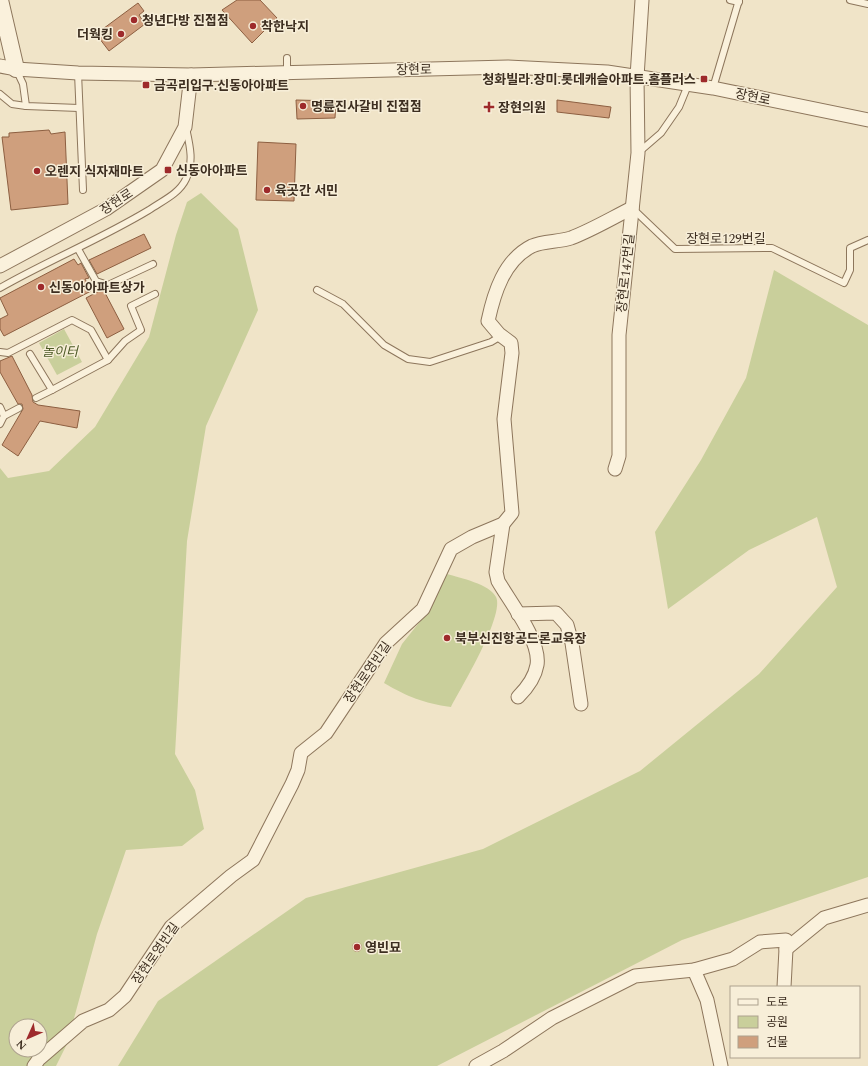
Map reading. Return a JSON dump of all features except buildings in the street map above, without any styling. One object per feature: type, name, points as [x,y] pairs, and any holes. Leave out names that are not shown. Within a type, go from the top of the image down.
[{"type":"street","points":[[0,0],[16,69]]},
{"type":"street","points":[[637,77],[642,0]]},
{"type":"street","name":"장현로","points":[[0,66],[16,69],[78,73],[191,75],[508,67],[607,72],[713,88],[868,120]]},
{"type":"street","name":"장현로","points":[[0,266],[106,209],[162,170],[185,127],[191,75]]},
{"type":"street","name":"장현로147번길","points":[[615,469],[618,456],[618,335],[638,152],[637,77]]},
{"type":"street","points":[[518,698],[526,690],[537,666],[537,654],[531,638],[498,581],[496,572],[503,524],[512,513],[504,419],[512,353],[511,343],[501,336],[488,321],[491,304],[503,273],[517,258],[532,246],[571,238],[632,208]]},
{"type":"street","name":"장현로영빈길","points":[[34,1066],[39,1059],[83,1021],[109,1010],[125,996],[171,927],[230,876],[253,860],[292,784],[298,770],[301,753],[326,733],[386,643],[423,609],[452,549],[472,537],[503,524]]},
{"type":"street","points":[[518,614],[556,613],[566,625],[572,643],[581,704]]},
{"type":"street","points":[[786,949],[824,918],[868,905]]},
{"type":"street","points":[[476,1066],[503,1051],[552,1018],[635,976],[694,970],[733,959],[760,942],[786,940],[784,986]]},
{"type":"street","points":[[694,970],[707,1000],[721,1066]]},
{"type":"lane","points":[[713,88],[739,1],[730,0]]},
{"type":"lane","points":[[850,0],[868,4]]},
{"type":"lane","points":[[287,58],[288,72]]},
{"type":"lane","points":[[16,69],[23,84],[26,106]]},
{"type":"lane","points":[[78,73],[83,190]]},
{"type":"lane","points":[[638,152],[661,133],[679,108],[688,85]]},
{"type":"lane","points":[[0,94],[12,104],[79,108]]},
{"type":"lane","points":[[0,288],[116,230],[176,192],[186,180],[190,166],[191,154],[185,127]]},
{"type":"lane","name":"장현로129번길","points":[[632,208],[675,249],[772,248],[844,283],[850,270],[850,248],[868,240]]},
{"type":"lane","points":[[78,249],[96,281],[108,285],[154,264]]},
{"type":"lane","points":[[317,290],[343,304],[384,346],[408,359],[430,362],[491,342],[501,336]]},
{"type":"lane","points":[[36,398],[108,360],[125,341],[141,330],[131,306],[156,294]]},
{"type":"lane","points":[[0,352],[8,353],[72,320],[91,330],[108,360]]},
{"type":"lane","points":[[30,354],[52,390]]},
{"type":"lane","points":[[0,407],[4,416]]},
{"type":"lane","points":[[0,424],[4,416],[19,408]]},
{"type":"green space","points":[[201,193],[238,229],[258,310],[206,426],[187,541],[175,754],[195,790],[204,829],[182,846],[126,850],[97,934],[67,1044],[56,1066],[0,1066],[0,468],[8,478],[49,471],[95,427],[149,337],[176,235],[187,202]]},
{"type":"green space","points":[[774,270],[868,325],[868,877],[682,940],[437,1066],[118,1066],[158,1001],[306,898],[483,849],[640,771],[759,674],[837,587],[817,517],[749,550],[668,609],[655,532],[701,460],[746,378]]},
{"type":"green space","name":"놀이터","points":[[64,329],[82,362],[57,375],[39,343]]},
{"type":"green space","name":"북부신진항공드론교육장","points":[[447,574],[488,588],[496,597],[497,606],[494,619],[481,652],[451,707],[432,704],[416,699],[384,683],[402,644],[426,614]]},
{"type":"place","name":"청년다방 진접점","points":[[134,20]]},
{"type":"place","name":"착한낙지","points":[[253,26]]},
{"type":"place","name":"더웍킹","points":[[121,34]]},
{"type":"place","name":"청화빌라.장미.롯데캐슬아파트.홈플러스","points":[[704,79]]},
{"type":"place","name":"금곡리입구.신동아아파트","points":[[146,85]]},
{"type":"place","name":"명륜진사갈비 진접점","points":[[303,106]]},
{"type":"place","name":"장현의원","points":[[489,107]]},
{"type":"place","name":"신동아아파트","points":[[168,170]]},
{"type":"place","name":"오렌지 식자재마트","points":[[37,171]]},
{"type":"place","name":"육곳간 서민","points":[[267,190]]},
{"type":"place","name":"신동아아파트상가","points":[[41,287]]},
{"type":"place","name":"북부신진항공드론교육장","points":[[447,638]]},
{"type":"place","name":"영빈묘","points":[[357,947]]}]
